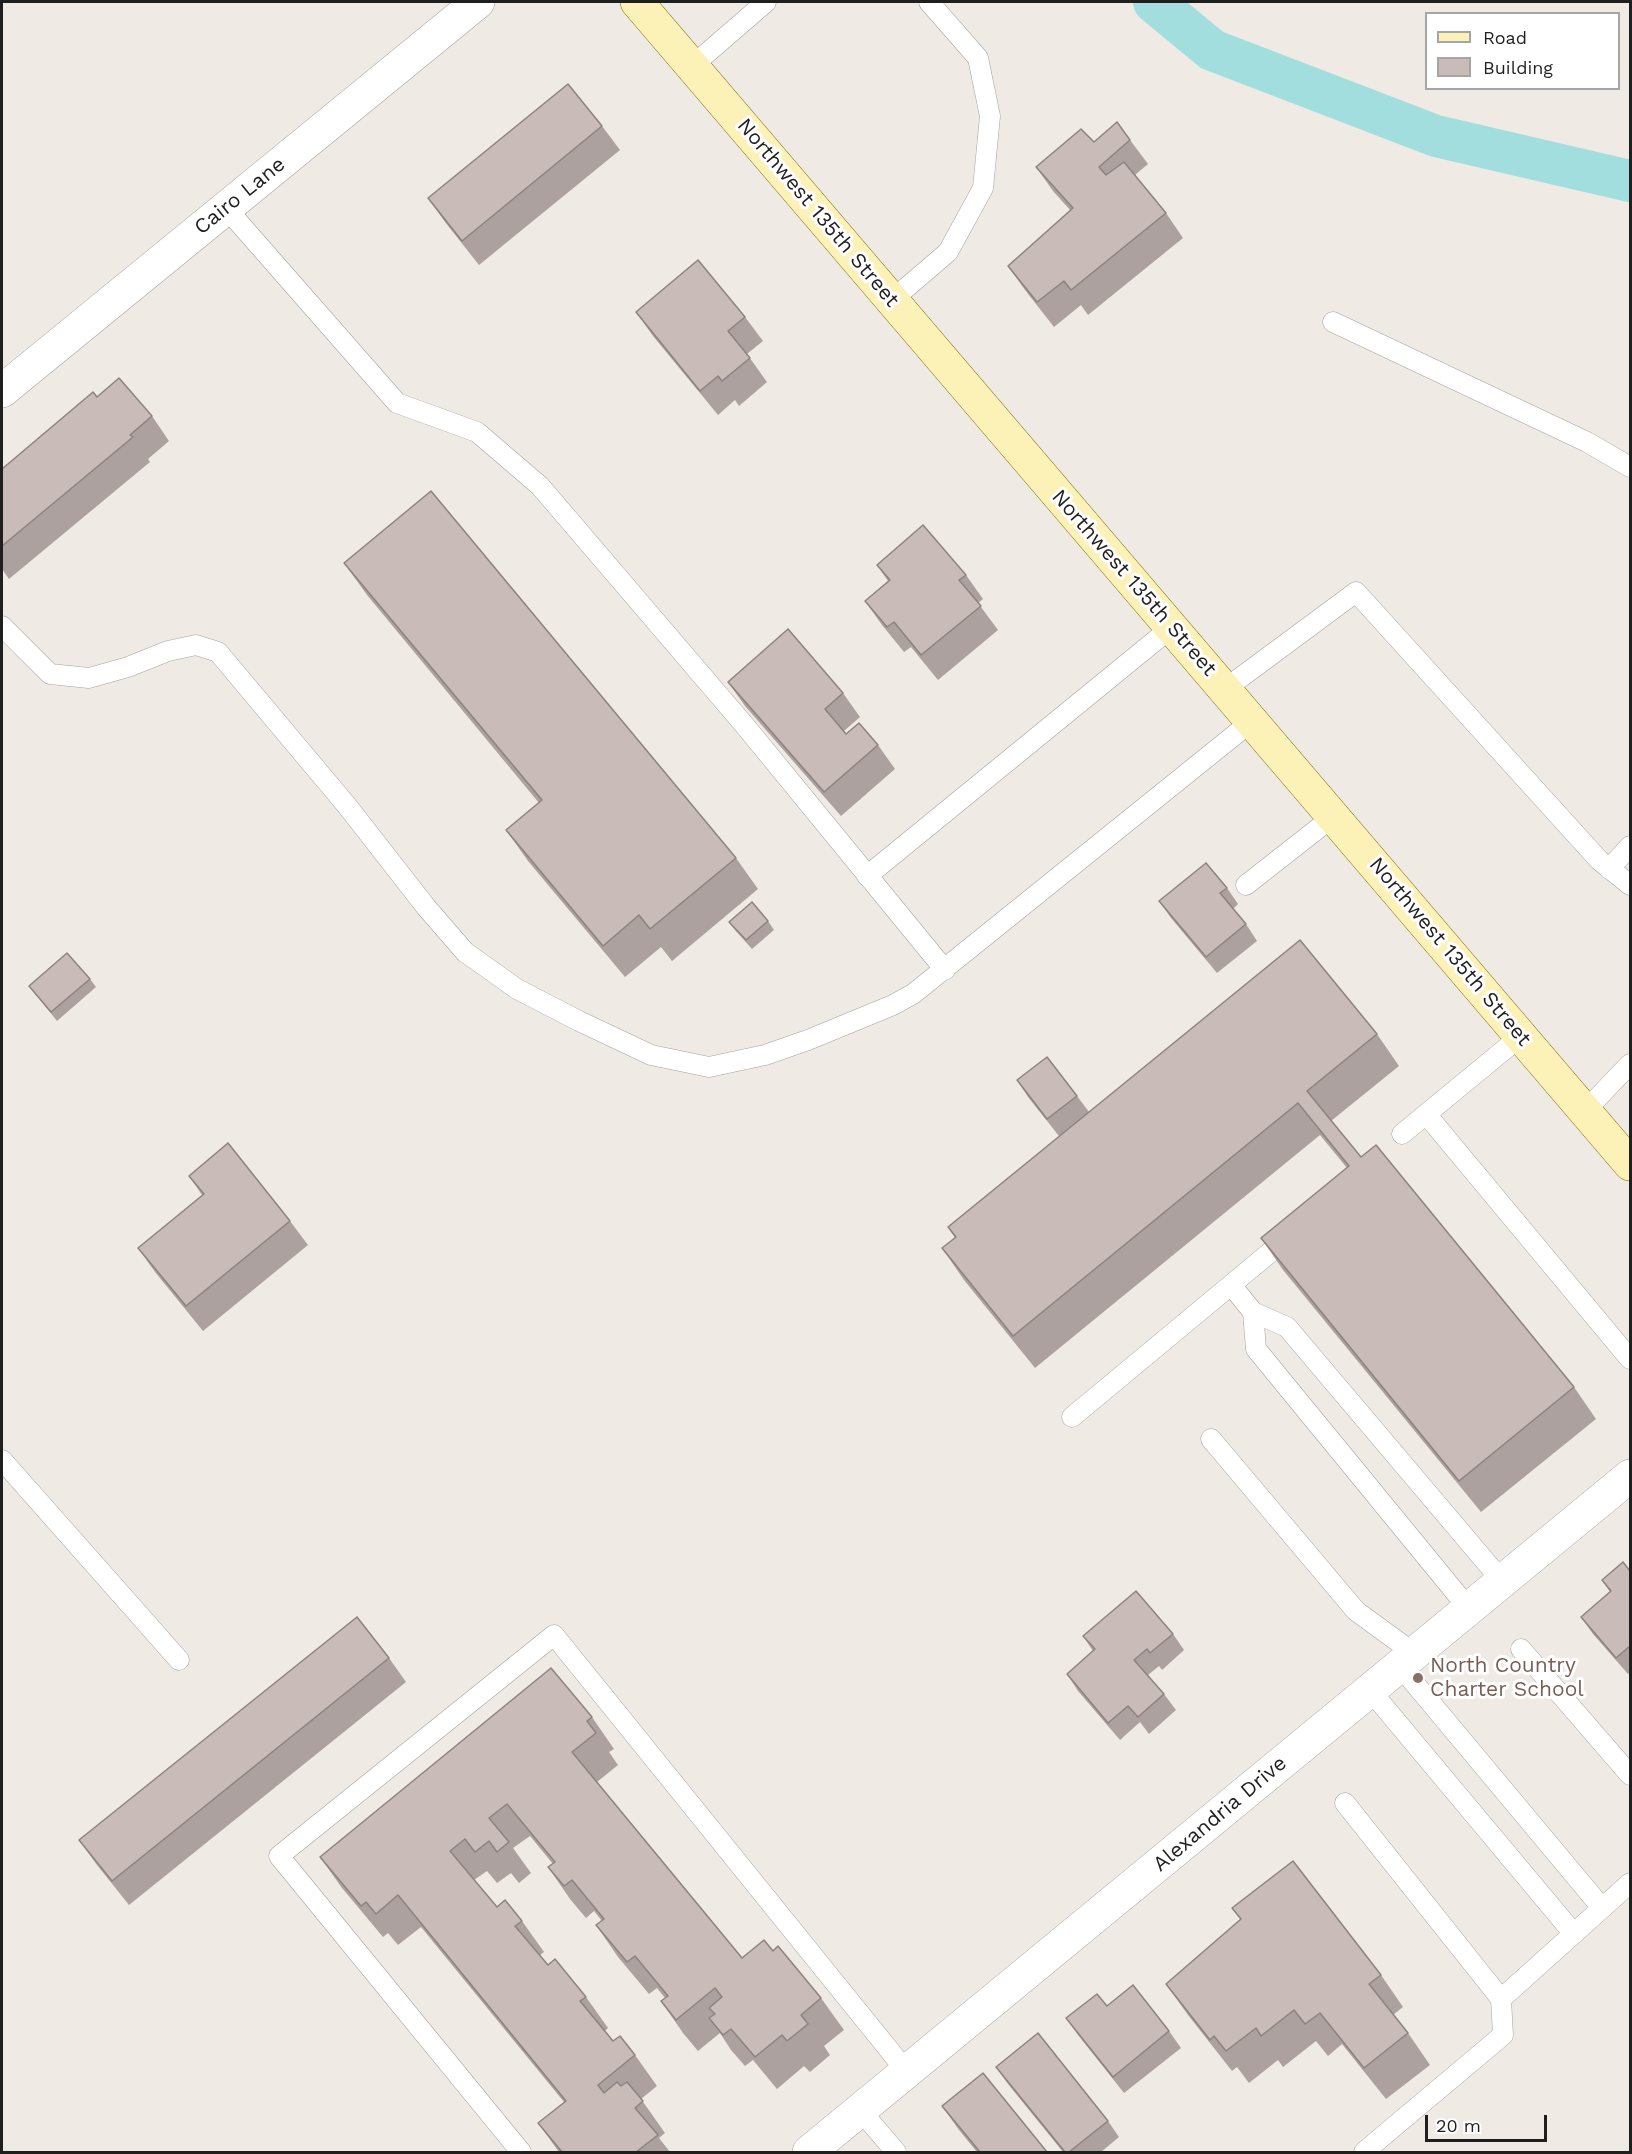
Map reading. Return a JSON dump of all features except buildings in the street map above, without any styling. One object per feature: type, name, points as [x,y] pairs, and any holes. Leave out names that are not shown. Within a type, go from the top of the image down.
[{"type":"main road","name":"Northwest 135th Street","points":[[637,2],[1630,1164]]},
{"type":"street","name":"Cairo Lane","points":[[2,391],[478,2]]},
{"type":"street","name":"Alexandria Drive","points":[[809,2152],[1630,1476]]},
{"type":"lane","points":[[692,66],[766,2]]},
{"type":"lane","points":[[892,300],[948,252],[983,188],[990,116],[978,58],[929,2]]},
{"type":"lane","points":[[226,208],[397,403],[477,432],[540,486],[746,727],[945,970]]},
{"type":"lane","points":[[1333,322],[1587,442],[1630,467]]},
{"type":"lane","points":[[1225,690],[1356,592],[1599,860],[1630,885]]},
{"type":"lane","points":[[2,626],[50,674],[89,678],[128,667],[168,651],[196,645],[218,652],[465,952],[517,989],[651,1055],[709,1067],[765,1055],[893,1005],[913,994],[1252,721]]},
{"type":"lane","points":[[867,876],[1172,627]]},
{"type":"lane","points":[[1246,885],[1334,816]]},
{"type":"lane","points":[[1609,869],[1630,846]]},
{"type":"lane","points":[[1402,1134],[1521,1036]]},
{"type":"lane","points":[[1585,1111],[1630,1064]]},
{"type":"lane","points":[[1426,1114],[1630,1359]]},
{"type":"lane","points":[[1072,1417],[1302,1226]]},
{"type":"lane","points":[[1231,1285],[1253,1312],[1287,1327],[1502,1581]]},
{"type":"lane","points":[[1253,1312],[1256,1349],[1469,1609]]},
{"type":"lane","points":[[1211,1439],[1356,1611],[1407,1660],[1602,1908]]},
{"type":"lane","points":[[2,1460],[178,1660]]},
{"type":"lane","points":[[521,2152],[279,1856],[554,1635],[907,2072]]},
{"type":"lane","points":[[1521,1649],[1630,1775]]},
{"type":"lane","points":[[1370,1690],[1574,1934]]},
{"type":"lane","points":[[1345,1803],[1501,1999],[1503,2035],[1364,2152]]},
{"type":"lane","points":[[1501,1999],[1630,1883]]},
{"type":"lane","points":[[860,2110],[896,2152]]},
{"type":"waterway","points":[[1154,2],[1212,50],[1436,136],[1630,181]]},
{"type":"place","name":"North Country Charter School","points":[[1418,1678]]}]
